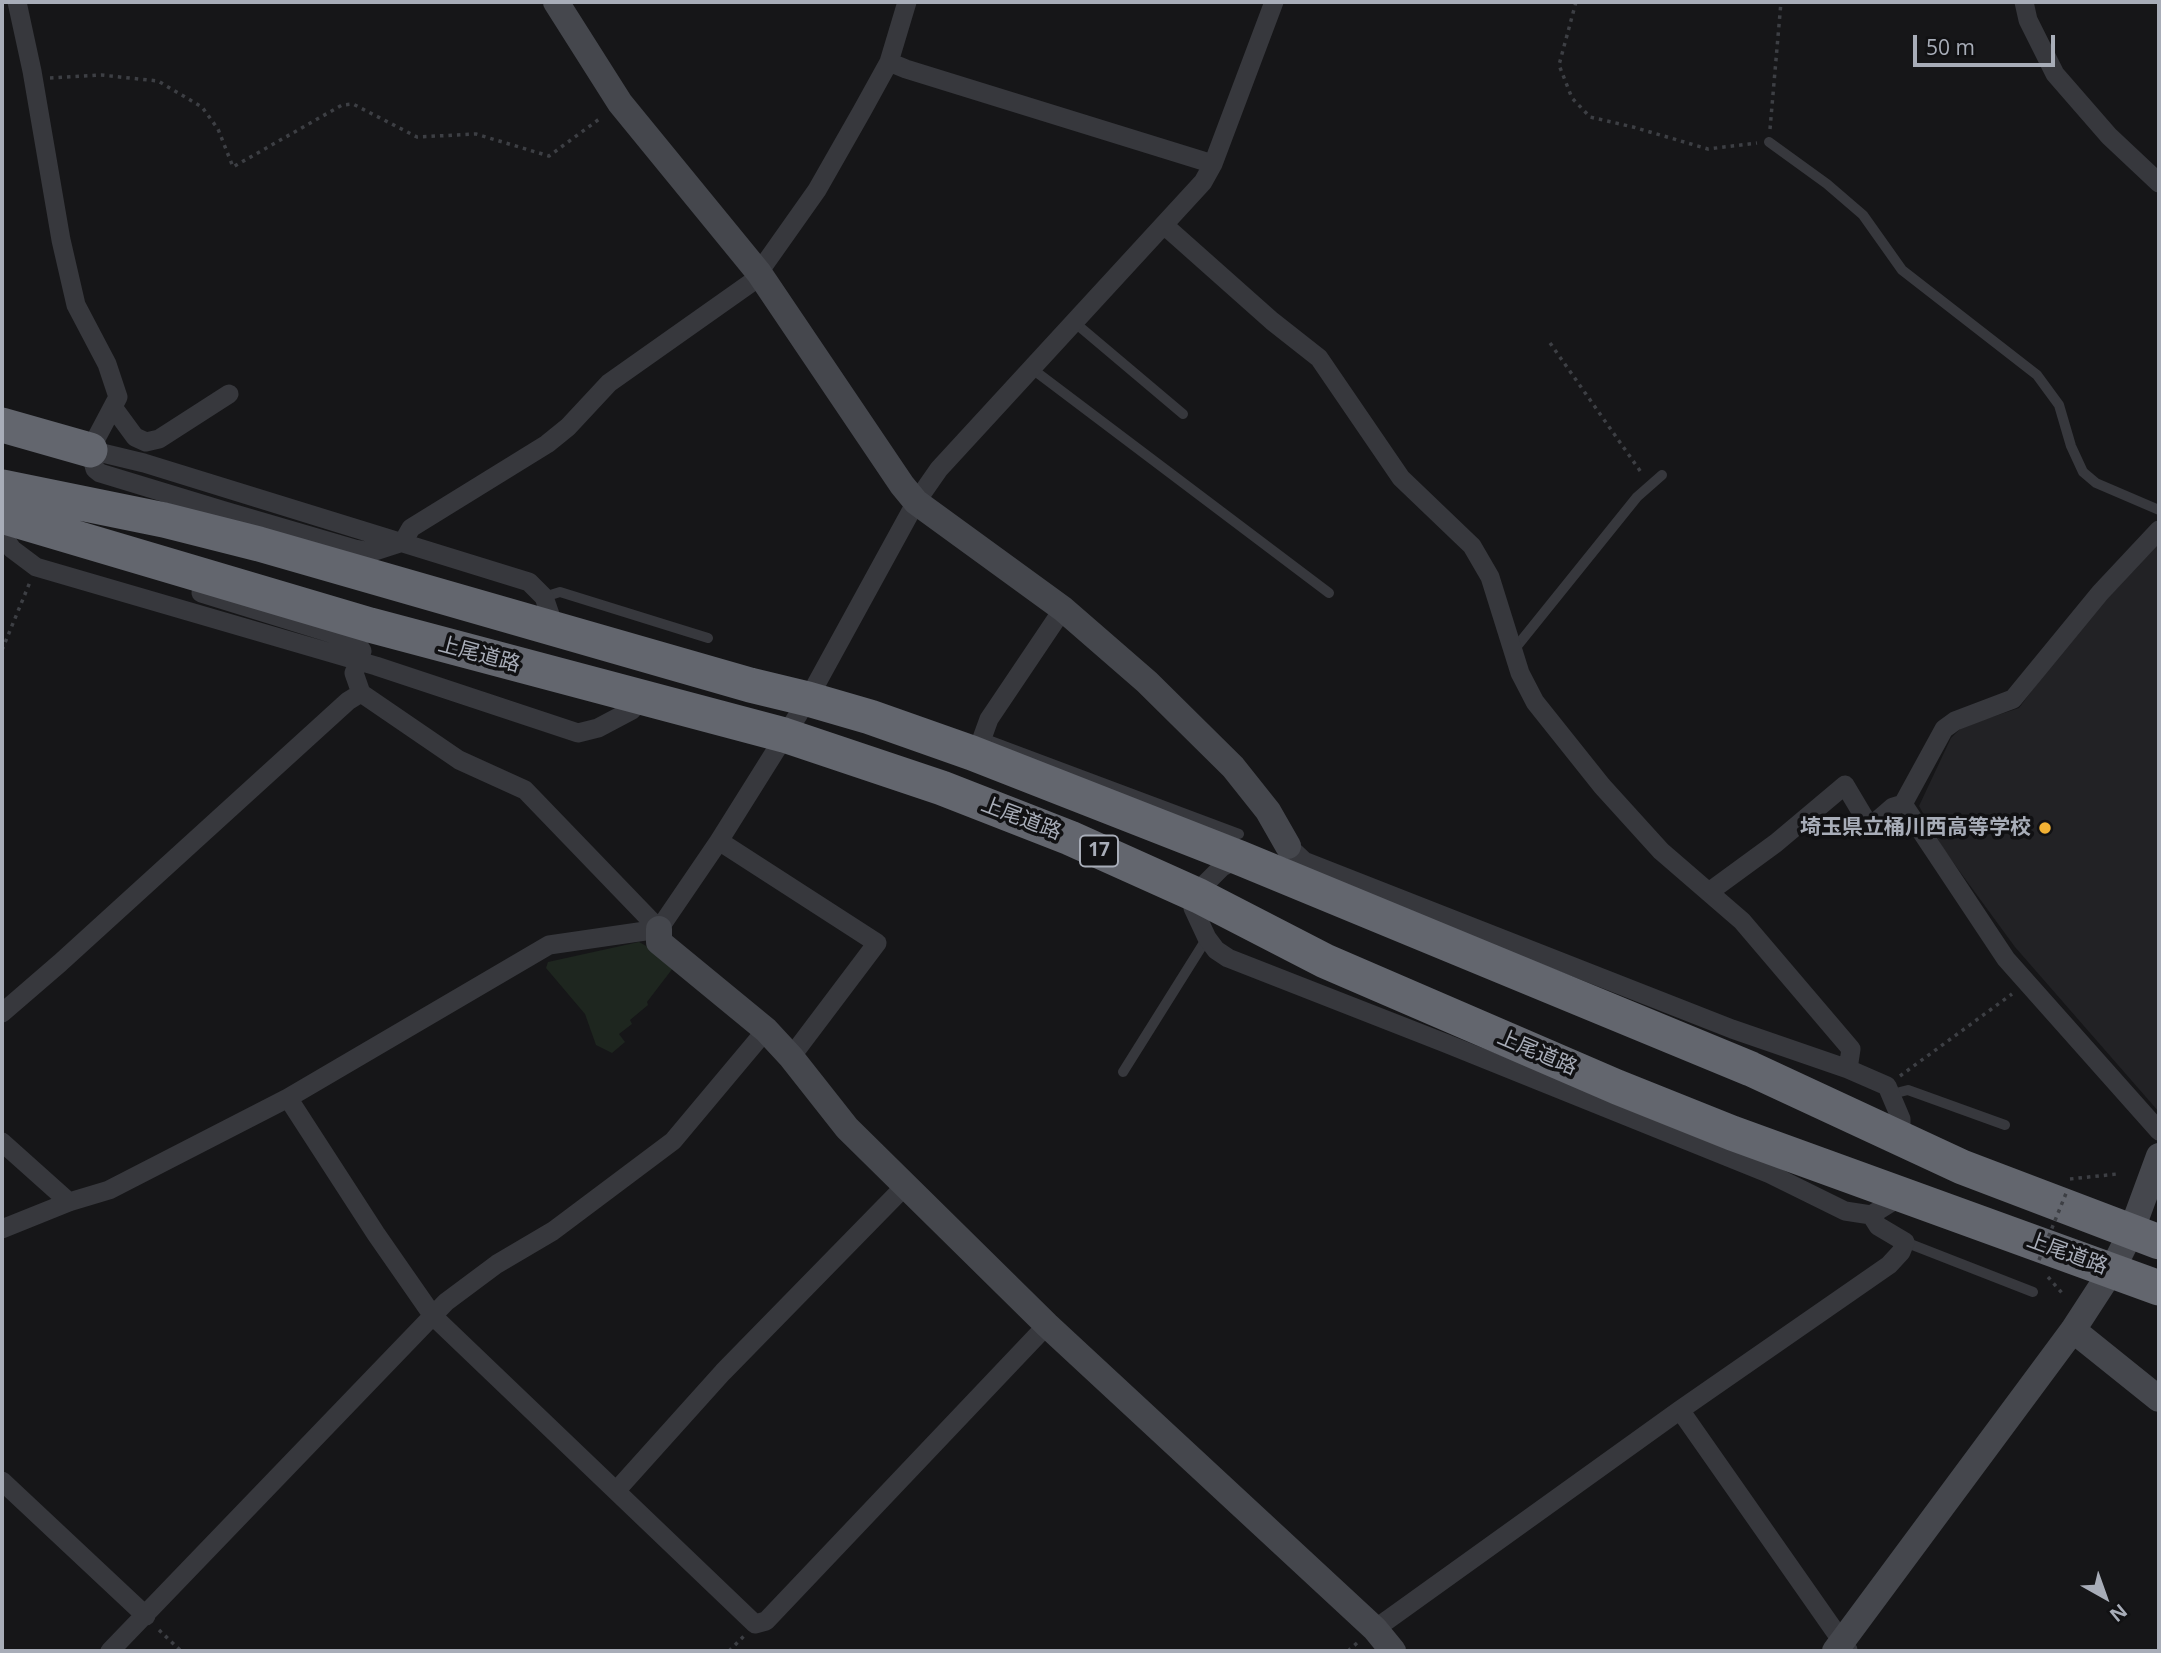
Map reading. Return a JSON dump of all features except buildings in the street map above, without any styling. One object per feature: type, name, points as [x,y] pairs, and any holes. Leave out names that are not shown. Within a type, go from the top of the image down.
[{"type":"highway","points":[[2,425],[90,450]]},
{"type":"highway","name":"上尾道路","points":[[2,487],[164,520],[549,613],[750,685],[976,747],[1239,846],[1751,1069],[1962,1167],[2145,1237]]},
{"type":"highway","name":"上尾道路","points":[[2,516],[370,625],[784,736],[942,788],[1070,838],[1196,895],[1325,961],[1732,1133],[2159,1288]]},
{"type":"street","points":[[17,2],[61,240],[76,305],[107,364],[118,397],[90,450],[96,469],[100,473],[223,517],[372,552],[403,542],[411,528],[547,444],[568,427],[609,383],[752,282],[817,190],[889,61],[906,2]]},
{"type":"street","points":[[556,2],[620,103],[759,273],[916,502],[1063,609],[1147,682],[1233,766],[1269,811],[1288,846],[1304,861],[1732,1029],[1848,1069],[1890,1090],[1901,1119],[1901,1137]]},
{"type":"street","points":[[1274,2],[1213,164],[1203,182],[939,468],[916,502],[808,699],[719,841],[659,929],[659,942],[766,1030],[847,1128],[1048,1325],[1375,1629],[1393,1651]]},
{"type":"street","points":[[2024,2],[2028,20],[2055,74],[2109,136],[2159,183]]},
{"type":"street","points":[[889,61],[920,74],[1213,164]]},
{"type":"street","points":[[1164,225],[1272,321],[1319,358],[1401,478],[1472,546],[1490,577],[1520,673],[1535,702],[1661,851],[1742,921],[1851,1049],[1848,1069]]},
{"type":"street","points":[[113,407],[135,437],[146,442],[159,439],[229,394]]},
{"type":"street","points":[[90,450],[144,463],[529,582],[549,613]]},
{"type":"street","points":[[1709,892],[1776,843],[1844,785],[1870,827],[1893,807],[1903,804],[1944,729],[1955,721],[2013,699],[2100,593],[2159,530]]},
{"type":"street","points":[[2,534],[12,549],[36,567],[358,662],[578,733],[598,728],[632,710],[640,698]]},
{"type":"street","points":[[203,585],[201,593],[356,641],[362,652],[354,673],[361,693],[459,760],[525,790],[659,929]]},
{"type":"street","points":[[976,747],[989,719],[1063,609]]},
{"type":"street","points":[[2,1013],[348,701],[361,693]]},
{"type":"street","points":[[1903,804],[2006,959],[2159,1131]]},
{"type":"street","points":[[719,841],[877,943],[791,1057]]},
{"type":"street","points":[[1239,846],[1196,895],[1193,908],[1207,938],[1216,950],[1228,958],[1770,1174],[1844,1211],[1871,1215],[1903,1195]]},
{"type":"street","points":[[2,1229],[69,1202],[109,1190],[288,1098],[549,945],[659,929]]},
{"type":"street","points":[[110,1651],[446,1302],[497,1264],[553,1231],[673,1140],[766,1030]]},
{"type":"street","points":[[288,1098],[433,1316],[755,1624],[766,1621],[1048,1325]]},
{"type":"street","points":[[2,1142],[69,1202]]},
{"type":"street","points":[[1680,1410],[1842,1648],[2073,1330],[2112,1270],[2145,1237],[2159,1156]]},
{"type":"street","points":[[616,1491],[723,1372],[906,1185]]},
{"type":"street","points":[[1375,1629],[1680,1410],[1889,1265],[1901,1252],[1905,1242],[1878,1226],[1871,1215]]},
{"type":"street","points":[[2073,1330],[2159,1399]]},
{"type":"street","points":[[2,1481],[146,1616]]},
{"type":"lane","points":[[1769,142],[1827,184],[1863,215],[1902,270],[2037,375],[2059,405],[2071,446],[2083,472],[2096,482],[2159,510]]},
{"type":"lane","points":[[1074,322],[1183,414]]},
{"type":"lane","points":[[1031,368],[1329,593]]},
{"type":"lane","points":[[1513,651],[1637,497],[1662,475]]},
{"type":"lane","points":[[549,613],[560,592],[708,638]]},
{"type":"lane","points":[[1123,1072],[1207,938]]},
{"type":"lane","points":[[1890,1090],[1908,1090],[2005,1125]]},
{"type":"lane","points":[[1905,1242],[2033,1292]]},
{"type":"path","points":[[1576,2],[1559,65],[1572,98],[1590,117],[1708,149],[1769,142],[1781,2]]},
{"type":"path","points":[[33,79],[101,75],[158,81],[202,107],[218,129],[233,167],[342,105],[353,104],[417,137],[475,134],[549,156],[620,103]]},
{"type":"path","points":[[1549,343],[1650,485]]},
{"type":"path","points":[[2,650],[36,567]]},
{"type":"path","points":[[1890,1090],[2028,983]]},
{"type":"path","points":[[2069,1179],[2117,1174]]},
{"type":"path","points":[[2039,1260],[2067,1191]]},
{"type":"path","points":[[146,1616],[181,1651]]},
{"type":"shaded area","name":"埼玉県立桶川西高等学校","points":[[2159,542],[2159,1112],[2015,947],[1944,850],[1919,806],[1951,738],[1962,727],[2019,708],[2071,638]]},
{"type":"shaded area","points":[[639,942],[673,968],[647,1002],[648,1005],[630,1020],[632,1024],[619,1034],[625,1042],[612,1053],[596,1045],[585,1014],[546,968],[548,962]]},
{"type":"place","name":"埼玉県立桶川西高等学校","points":[[2045,828]]}]
